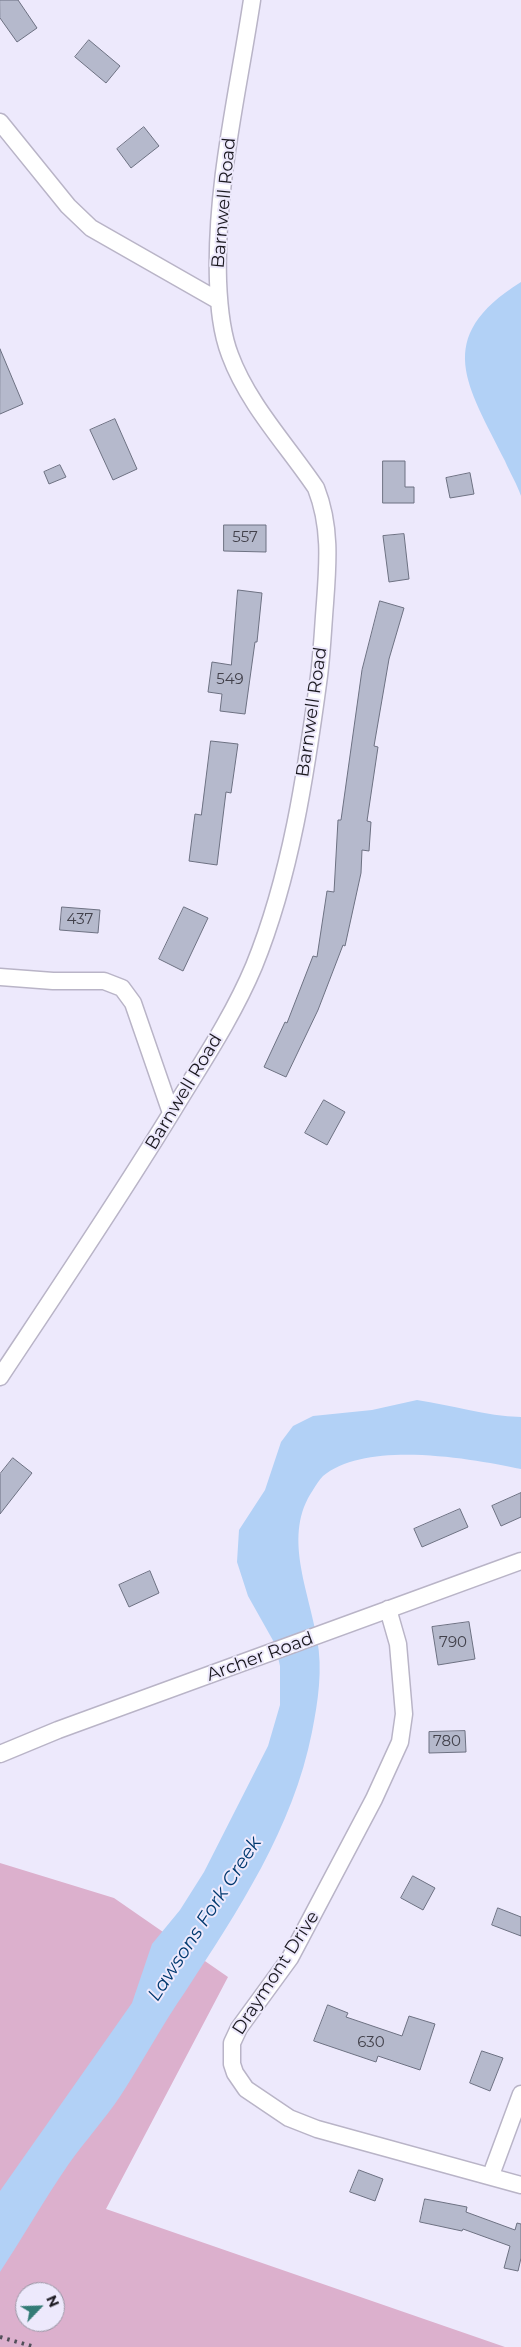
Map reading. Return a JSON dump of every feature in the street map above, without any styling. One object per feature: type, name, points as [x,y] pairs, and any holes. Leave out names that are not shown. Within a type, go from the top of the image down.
[{"type":"street","name":"Barnwell Road","points":[[0,1377],[131,1180],[236,1003],[268,928],[297,812],[312,728],[322,654],[328,557],[327,525],[324,506],[316,488],[241,380],[229,354],[223,333],[219,301],[218,234],[221,202],[233,112],[252,0]]},
{"type":"street","points":[[0,122],[68,206],[91,228],[219,301]]},
{"type":"street","points":[[0,977],[53,981],[104,981],[122,988],[133,1003],[171,1113]]},
{"type":"street","name":"Archer Road","points":[[0,1754],[58,1730],[521,1561]]},
{"type":"street","name":"Draymont Drive","points":[[388,1609],[398,1644],[404,1714],[400,1742],[374,1799],[294,1950],[238,2028],[232,2043],[232,2064],[240,2082],[246,2089],[289,2118],[317,2129],[491,2175],[521,2185]]},
{"type":"street","points":[[491,2175],[521,2094]]},
{"type":"shaded area","points":[[0,1863],[114,1898],[228,1977],[106,2209],[505,2347],[0,2347]]},
{"type":"water","points":[[521,282],[521,496],[479,409],[470,386],[465,364],[467,343],[475,323],[493,303]]},
{"type":"water","name":"Lawsons Fork Creek","points":[[417,1400],[494,1415],[521,1417],[521,1469],[475,1460],[419,1455],[391,1455],[365,1458],[342,1465],[323,1476],[316,1484],[304,1507],[299,1525],[299,1544],[300,1563],[319,1650],[319,1686],[312,1732],[292,1802],[261,1868],[225,1931],[168,2017],[121,2095],[68,2165],[0,2272],[0,2191],[132,2003],[152,1944],[180,1910],[204,1872],[268,1746],[280,1705],[280,1666],[275,1644],[248,1596],[237,1562],[239,1530],[265,1490],[281,1442],[293,1426],[313,1416],[372,1410]]},
{"type":"building","points":[[0,0],[18,0],[37,28],[17,42],[0,18]]},
{"type":"building","points":[[89,40],[120,66],[106,83],[75,57]]},
{"type":"building","points":[[144,127],[159,146],[131,168],[117,149]]},
{"type":"building","points":[[0,349],[23,404],[0,414]]},
{"type":"building","points":[[115,419],[137,469],[113,480],[90,430]]},
{"type":"building","points":[[383,461],[405,461],[405,487],[414,487],[414,503],[383,503]]},
{"type":"building","points":[[60,465],[66,477],[49,484],[44,472]]},
{"type":"building","points":[[470,473],[474,494],[450,498],[446,478]]},
{"type":"building","points":[[224,525],[266,525],[266,552],[224,551]]},
{"type":"building","points":[[404,534],[409,579],[389,582],[383,536]]},
{"type":"building","points":[[238,590],[262,593],[257,642],[255,642],[245,714],[220,711],[222,694],[208,692],[212,662],[231,665]]},
{"type":"building","points":[[380,601],[404,608],[389,659],[374,746],[378,747],[367,821],[371,822],[369,851],[362,850],[361,873],[345,946],[343,945],[318,1010],[286,1077],[264,1067],[285,1022],[287,1023],[313,956],[317,957],[327,891],[334,892],[338,820],[341,820],[362,670]]},
{"type":"building","points":[[211,741],[238,744],[231,793],[226,792],[217,865],[189,861],[195,814],[201,815]]},
{"type":"building","points":[[62,907],[100,910],[98,933],[60,930]]},
{"type":"building","points":[[184,907],[208,918],[183,971],[159,959]]},
{"type":"building","points":[[324,1100],[345,1112],[327,1145],[305,1133]]},
{"type":"building","points":[[13,1458],[32,1473],[0,1514],[0,1474]]},
{"type":"building","points":[[521,1493],[521,1517],[501,1526],[492,1506]]},
{"type":"building","points":[[460,1509],[468,1527],[422,1547],[414,1529]]},
{"type":"building","points":[[150,1571],[159,1593],[129,1607],[119,1585]]},
{"type":"building","points":[[469,1622],[475,1659],[438,1665],[432,1627]]},
{"type":"building","points":[[465,1731],[466,1752],[429,1753],[429,1732]]},
{"type":"building","points":[[413,1876],[435,1888],[423,1910],[401,1898]]},
{"type":"building","points":[[498,1908],[521,1917],[521,1936],[492,1925]]},
{"type":"building","points":[[328,2005],[348,2013],[346,2017],[402,2036],[409,2016],[435,2024],[420,2070],[378,2056],[376,2062],[314,2041]]},
{"type":"building","points":[[482,2051],[503,2058],[490,2091],[470,2083]]},
{"type":"building","points":[[359,2170],[383,2179],[375,2201],[350,2192]]},
{"type":"building","points":[[425,2199],[467,2207],[466,2212],[515,2230],[517,2223],[521,2224],[521,2258],[518,2271],[504,2268],[510,2246],[463,2229],[462,2231],[420,2222]]},
{"type":"railway","points":[[0,2337],[35,2347]]}]
